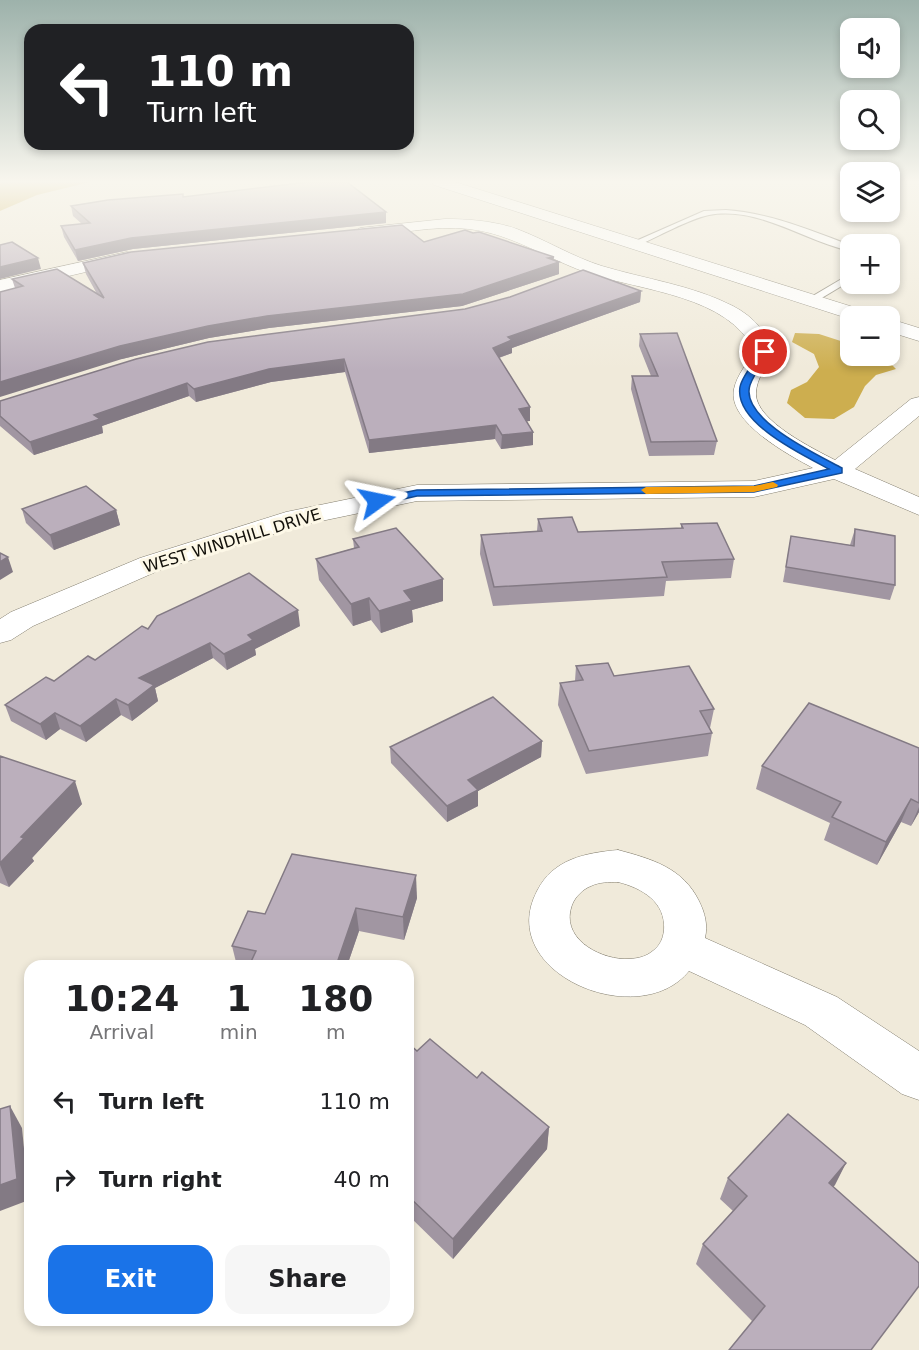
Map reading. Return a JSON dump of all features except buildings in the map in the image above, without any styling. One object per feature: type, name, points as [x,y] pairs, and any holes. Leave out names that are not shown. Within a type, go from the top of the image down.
[{"type":"street","points":[[541,245],[593,269],[681,292],[726,310],[747,323],[757,335],[765,352],[745,386],[746,402],[759,419],[779,436],[838,470],[919,507]]},
{"type":"street","points":[[637,245],[840,309]]},
{"type":"street","points":[[0,286],[111,260],[143,255]]},
{"type":"street","points":[[572,277],[593,269]]},
{"type":"street","points":[[900,328],[919,335]]},
{"type":"street","name":"WEST WINDHILL DRIVE","points":[[0,633],[22,619],[150,564],[296,518],[417,493],[754,489],[838,470],[919,404]]},
{"type":"street","points":[[683,948],[821,1011],[919,1078]]},
{"type":"lane","points":[[811,300],[840,283]]},
{"type":"shaded area","points":[[795,333],[819,334],[840,341],[840,366],[892,366],[896,369],[876,375],[865,386],[854,407],[834,419],[805,418],[787,403],[791,390],[807,382],[819,367],[814,354],[792,342]]},
{"type":"slow traffic","points":[[646,490],[754,489],[773,485]]},
{"type":"route","points":[[377,501],[417,493],[754,489],[838,470],[779,436],[759,419],[746,402],[745,386],[765,352]]}]
